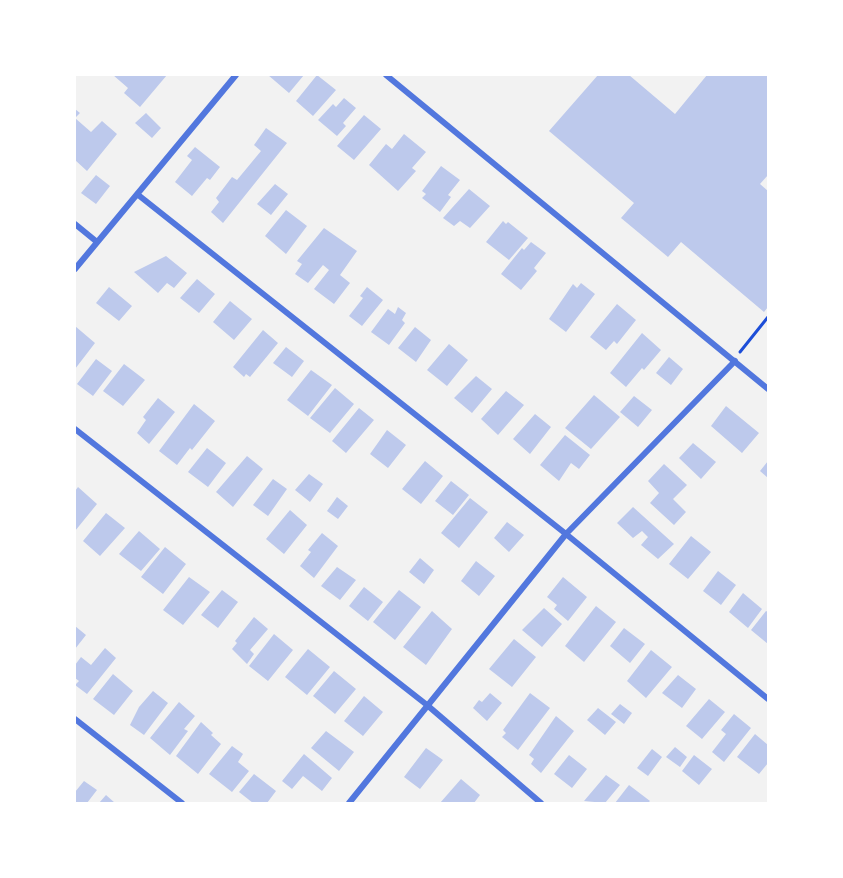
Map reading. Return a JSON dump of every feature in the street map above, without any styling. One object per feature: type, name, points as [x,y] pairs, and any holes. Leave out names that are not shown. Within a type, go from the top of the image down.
[{"type":"street","points":[[75,268],[236,75]]},
{"type":"street","points":[[386,75],[768,389]]},
{"type":"street","points":[[137,194],[566,534],[768,699]]},
{"type":"street","points":[[75,224],[97,242]]},
{"type":"street","points":[[349,803],[566,534],[735,361]]},
{"type":"street","points":[[75,429],[427,705],[541,803]]},
{"type":"street","points":[[75,719],[182,803]]},
{"type":"path","points":[[735,361],[742,348],[768,317]]},
{"type":"building","points":[[113,75],[167,75],[140,107],[124,93],[128,88]]},
{"type":"building","points":[[268,75],[304,75],[289,93]]},
{"type":"building","points":[[317,75],[336,90],[313,116],[296,101]]},
{"type":"building","points":[[598,75],[629,75],[675,114],[707,75],[768,75],[768,175],[760,184],[768,191],[768,307],[764,312],[681,242],[668,257],[621,218],[634,203],[549,131]]},
{"type":"building","points":[[344,98],[356,108],[343,123],[346,126],[337,136],[318,120],[333,104],[336,107]]},
{"type":"building","points":[[146,113],[161,128],[152,138],[135,123]]},
{"type":"building","points":[[364,115],[381,129],[354,160],[337,146]]},
{"type":"building","points":[[75,118],[91,132],[102,121],[117,134],[87,171],[75,160]]},
{"type":"building","points":[[266,128],[287,143],[223,223],[211,212],[219,202],[216,198],[232,177],[237,180],[261,151],[254,145]]},
{"type":"building","points":[[404,134],[426,152],[412,168],[416,171],[398,191],[369,165],[386,144],[392,149]]},
{"type":"building","points":[[195,147],[220,167],[210,180],[207,178],[192,196],[175,182],[192,160],[187,156]]},
{"type":"building","points":[[441,166],[460,180],[448,195],[451,197],[440,212],[422,198],[426,194],[422,191]]},
{"type":"building","points":[[96,175],[110,186],[96,204],[81,193]]},
{"type":"building","points":[[275,184],[288,194],[271,215],[257,204]]},
{"type":"building","points":[[469,189],[490,206],[470,228],[460,221],[454,226],[443,218]]},
{"type":"building","points":[[286,210],[307,226],[286,254],[265,236]]},
{"type":"building","points":[[503,221],[506,224],[508,222],[528,238],[509,260],[486,242]]},
{"type":"building","points":[[324,228],[357,251],[340,275],[350,283],[334,304],[314,289],[329,270],[323,265],[308,283],[295,274],[302,264],[297,261]]},
{"type":"building","points":[[531,242],[546,253],[534,268],[537,271],[521,290],[501,274],[522,248],[524,250]]},
{"type":"building","points":[[166,256],[187,273],[174,288],[167,283],[158,293],[134,272]]},
{"type":"building","points":[[197,279],[215,294],[199,313],[180,298]]},
{"type":"building","points":[[581,283],[595,294],[566,332],[549,319],[573,284],[577,288]]},
{"type":"building","points":[[109,287],[132,306],[119,321],[96,303]]},
{"type":"building","points":[[367,287],[383,300],[362,326],[349,316],[363,298],[360,296]]},
{"type":"building","points":[[230,301],[252,319],[234,340],[213,322]]},
{"type":"building","points":[[617,304],[636,320],[617,344],[614,341],[606,350],[590,337]]},
{"type":"building","points":[[398,307],[406,313],[402,320],[405,323],[389,345],[371,332],[388,309],[395,314]]},
{"type":"building","points":[[75,326],[95,343],[75,369]]},
{"type":"building","points":[[415,327],[431,340],[416,362],[398,348]]},
{"type":"building","points":[[263,330],[278,343],[250,377],[246,374],[244,377],[233,367]]},
{"type":"building","points":[[642,333],[661,350],[626,387],[610,373]]},
{"type":"building","points":[[449,344],[468,360],[447,386],[427,370]]},
{"type":"building","points":[[286,347],[304,361],[292,377],[273,363]]},
{"type":"building","points":[[669,357],[683,369],[671,385],[656,373]]},
{"type":"building","points":[[96,359],[112,371],[93,396],[77,384]]},
{"type":"building","points":[[124,364],[145,380],[123,406],[103,391]]},
{"type":"building","points":[[311,370],[332,385],[308,416],[287,400]]},
{"type":"building","points":[[476,376],[492,389],[472,413],[454,398]]},
{"type":"building","points":[[335,388],[354,404],[330,433],[310,418]]},
{"type":"building","points":[[506,391],[524,405],[498,435],[481,419]]},
{"type":"building","points":[[594,395],[620,417],[591,449],[565,428]]},
{"type":"building","points":[[634,396],[652,410],[638,427],[620,412]]},
{"type":"building","points":[[158,398],[175,412],[149,444],[137,433],[146,420],[143,417]]},
{"type":"building","points":[[194,404],[215,421],[177,465],[159,451]]},
{"type":"building","points":[[726,406],[759,433],[742,453],[711,426]]},
{"type":"building","points":[[359,408],[374,420],[346,453],[332,441]]},
{"type":"building","points":[[535,414],[551,427],[530,454],[513,439]]},
{"type":"building","points":[[387,430],[406,445],[388,468],[370,454]]},
{"type":"building","points":[[565,435],[590,455],[579,469],[571,463],[559,481],[540,465]]},
{"type":"building","points":[[693,443],[716,462],[701,479],[679,458]]},
{"type":"building","points":[[207,448],[226,463],[208,487],[188,472]]},
{"type":"building","points":[[247,456],[263,469],[233,507],[216,492]]},
{"type":"building","points":[[425,461],[443,476],[421,504],[402,489]]},
{"type":"building","points":[[768,461],[768,478],[760,471]]},
{"type":"building","points":[[664,464],[687,485],[673,499],[686,512],[674,525],[650,503],[659,493],[648,481]]},
{"type":"building","points":[[309,474],[323,484],[310,502],[295,490]]},
{"type":"building","points":[[273,479],[287,489],[268,516],[253,505]]},
{"type":"building","points":[[451,481],[469,495],[453,515],[435,501]]},
{"type":"building","points":[[78,487],[97,504],[75,531],[75,491]]},
{"type":"building","points":[[337,497],[348,506],[338,519],[327,511]]},
{"type":"building","points":[[470,498],[488,512],[459,548],[441,533]]},
{"type":"building","points":[[633,507],[674,544],[658,559],[641,545],[648,537],[642,531],[633,538],[617,523]]},
{"type":"building","points":[[290,510],[307,525],[284,554],[266,539]]},
{"type":"building","points":[[106,513],[125,528],[100,556],[83,541]]},
{"type":"building","points":[[507,522],[524,535],[509,552],[494,538]]},
{"type":"building","points":[[139,531],[160,549],[141,571],[119,554]]},
{"type":"building","points":[[322,533],[338,546],[314,578],[300,566],[311,552],[308,550]]},
{"type":"building","points":[[691,536],[711,552],[688,579],[669,564]]},
{"type":"building","points":[[165,547],[186,564],[163,594],[141,577]]},
{"type":"building","points":[[420,558],[434,570],[424,584],[409,572]]},
{"type":"building","points":[[476,561],[495,576],[479,596],[461,581]]},
{"type":"building","points":[[337,567],[356,580],[340,600],[321,586]]},
{"type":"building","points":[[718,571],[736,585],[721,605],[703,591]]},
{"type":"building","points":[[189,577],[210,592],[183,625],[163,610]]},
{"type":"building","points":[[563,577],[587,597],[568,621],[554,609],[557,605],[547,597]]},
{"type":"building","points":[[364,587],[383,602],[368,621],[349,606]]},
{"type":"building","points":[[222,590],[238,602],[218,628],[201,615]]},
{"type":"building","points":[[399,590],[421,607],[395,640],[373,622]]},
{"type":"building","points":[[743,593],[762,609],[748,628],[729,612]]},
{"type":"building","points":[[596,606],[616,622],[584,662],[565,646]]},
{"type":"building","points":[[544,608],[562,624],[542,647],[522,630]]},
{"type":"building","points":[[432,611],[452,629],[426,665],[403,647]]},
{"type":"building","points":[[766,611],[768,612],[768,644],[751,630]]},
{"type":"building","points":[[254,617],[268,629],[250,650],[254,654],[247,664],[232,649],[237,643],[235,641]]},
{"type":"building","points":[[75,626],[86,635],[75,649]]},
{"type":"building","points":[[624,628],[645,644],[630,663],[610,646]]},
{"type":"building","points":[[274,634],[293,650],[268,681],[249,666]]},
{"type":"building","points":[[514,639],[536,657],[512,687],[489,669]]},
{"type":"building","points":[[105,648],[116,658],[87,694],[75,685],[79,681],[75,678],[75,665],[81,657],[91,665]]},
{"type":"building","points":[[308,649],[330,667],[307,695],[285,677]]},
{"type":"building","points":[[651,650],[672,667],[646,698],[627,681]]},
{"type":"building","points":[[334,671],[356,689],[335,714],[313,696]]},
{"type":"building","points":[[113,674],[133,691],[114,715],[93,699]]},
{"type":"building","points":[[678,675],[696,689],[682,708],[662,693]]},
{"type":"building","points":[[153,691],[168,703],[144,735],[130,725],[139,707]]},
{"type":"building","points":[[490,693],[502,703],[487,721],[473,708],[479,700],[482,702]]},
{"type":"building","points":[[530,693],[550,708],[518,750],[502,737],[506,733],[503,730]]},
{"type":"building","points":[[364,696],[383,712],[363,736],[344,721]]},
{"type":"building","points":[[709,699],[725,712],[702,739],[686,726]]},
{"type":"building","points":[[179,702],[195,716],[184,729],[188,731],[170,755],[150,738]]},
{"type":"building","points":[[620,704],[632,713],[624,724],[611,714]]},
{"type":"building","points":[[598,708],[616,722],[605,735],[587,720]]},
{"type":"building","points":[[734,714],[751,728],[724,762],[712,752],[726,734],[721,730]]},
{"type":"building","points":[[556,716],[574,731],[541,773],[531,764],[534,759],[529,755]]},
{"type":"building","points":[[201,722],[221,744],[198,774],[176,756]]},
{"type":"building","points":[[326,731],[354,752],[339,771],[311,748]]},
{"type":"building","points":[[755,734],[768,745],[768,763],[759,774],[737,757]]},
{"type":"building","points":[[232,746],[243,754],[238,762],[249,771],[232,792],[209,774]]},
{"type":"building","points":[[675,747],[687,757],[680,767],[666,757]]},
{"type":"building","points":[[426,748],[443,760],[420,789],[404,777]]},
{"type":"building","points":[[652,749],[662,757],[648,776],[637,768]]},
{"type":"building","points":[[304,754],[332,778],[322,791],[303,776],[292,789],[282,781]]},
{"type":"building","points":[[569,755],[587,769],[572,788],[554,774]]},
{"type":"building","points":[[694,755],[712,769],[699,785],[682,771]]},
{"type":"building","points":[[254,774],[276,791],[267,803],[253,803],[239,792]]},
{"type":"building","points":[[606,775],[620,785],[605,803],[584,801]]},
{"type":"building","points":[[461,779],[480,795],[474,803],[440,803]]},
{"type":"building","points":[[84,781],[97,790],[87,803],[75,803],[75,792]]},
{"type":"building","points":[[629,785],[650,801],[648,803],[615,803]]},
{"type":"building","points":[[106,795],[115,803],[99,803]]}]
